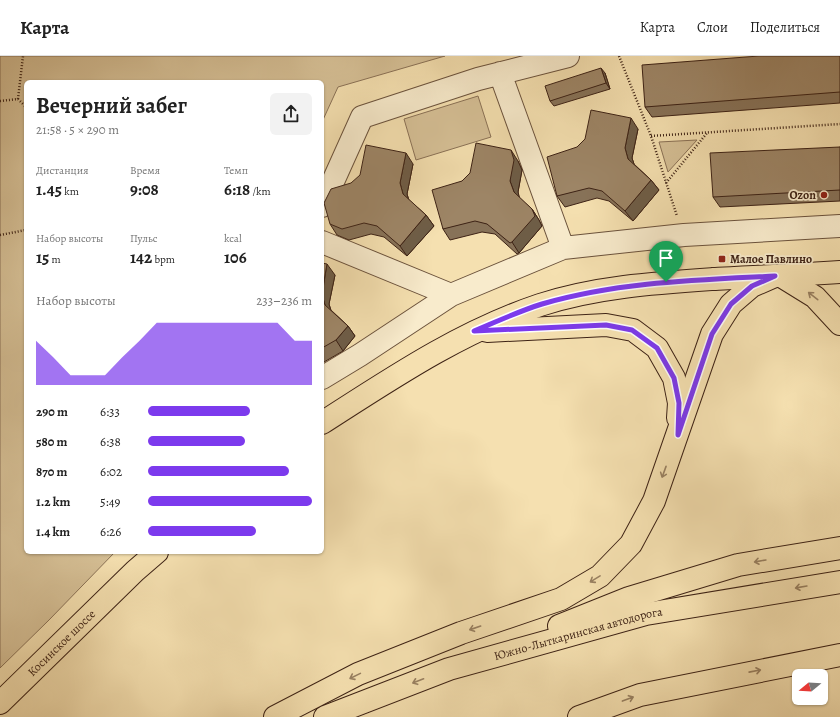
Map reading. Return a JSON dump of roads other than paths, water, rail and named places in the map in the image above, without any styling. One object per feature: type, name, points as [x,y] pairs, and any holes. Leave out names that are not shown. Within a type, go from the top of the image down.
[{"type":"main road","points":[[324,422],[400,373],[474,331],[509,316],[541,305],[580,295],[617,288],[666,282],[840,272]]},
{"type":"main road","points":[[275,717],[358,674],[461,633],[561,599],[600,576],[631,544],[654,501],[712,334],[731,304],[752,286],[778,276],[815,296],[840,324]]},
{"type":"main road","points":[[474,331],[606,325],[632,330],[657,348],[674,378],[679,403],[678,435]]},
{"type":"main road","points":[[449,669],[629,598],[738,565],[840,548]]},
{"type":"main road","name":"Косинское шоссе","points":[[0,703],[155,554]]},
{"type":"main road","name":"Южно-Лыткаринская автодорога","points":[[325,717],[449,669],[646,614],[840,582]]},
{"type":"main road","points":[[579,717],[640,694],[840,655]]},
{"type":"street","points":[[324,202],[362,117],[478,79],[568,56]]},
{"type":"street","points":[[500,73],[563,248]]},
{"type":"street","points":[[324,377],[451,295],[563,248],[684,235],[840,226]]},
{"type":"street","points":[[324,243],[451,295]]},
{"type":"place","name":"Ozon","points":[[824,195]]},
{"type":"place","name":"Малое Павлино","points":[[722,259]]}]
